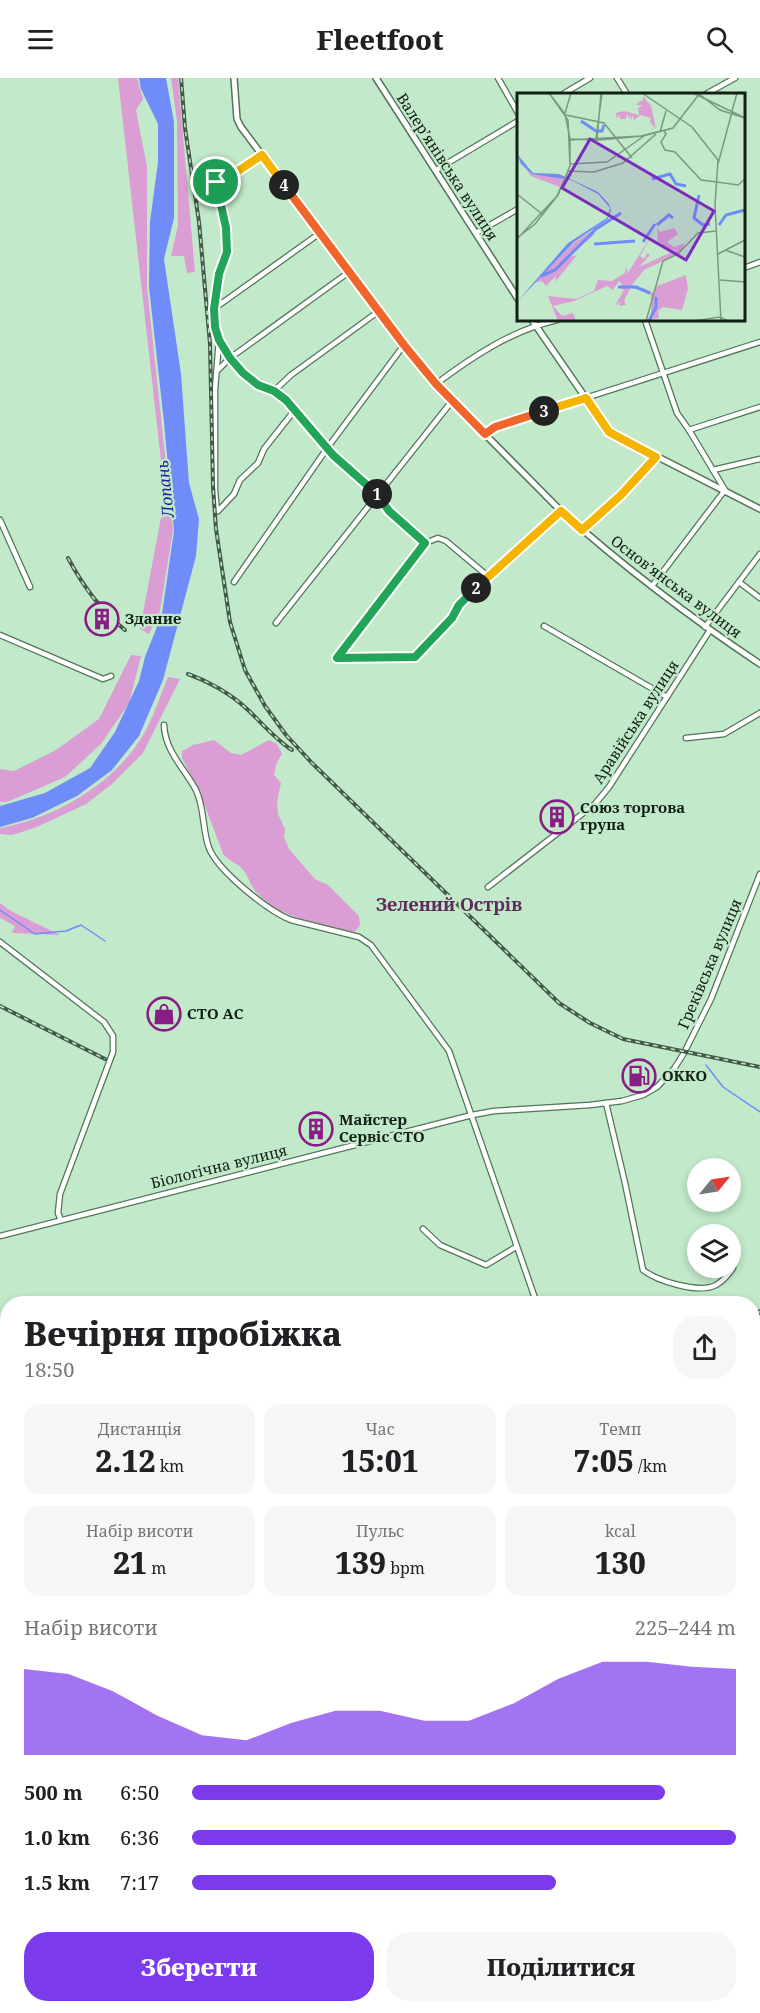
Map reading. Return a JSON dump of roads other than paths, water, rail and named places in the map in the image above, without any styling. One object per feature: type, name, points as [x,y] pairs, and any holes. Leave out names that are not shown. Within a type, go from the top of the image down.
[{"type":"street","name":"Основ’янська вулиця","points":[[234,78],[237,119],[404,345],[436,384],[582,530],[707,629],[760,664]]},
{"type":"street","name":"Валер’янівська вулиця","points":[[376,78],[517,296]]},
{"type":"street","points":[[498,78],[517,110]]},
{"type":"street","points":[[565,93],[590,78]]},
{"type":"street","points":[[617,78],[626,93]]},
{"type":"street","points":[[708,93],[735,78]]},
{"type":"street","points":[[436,170],[517,122]]},
{"type":"street","points":[[262,155],[226,179],[216,182],[226,228],[227,252],[219,274],[214,309],[215,327],[219,340],[243,373],[258,385],[274,391],[286,400],[338,460],[425,543]]},
{"type":"street","points":[[476,233],[517,209]]},
{"type":"street","points":[[214,309],[320,232]]},
{"type":"street","points":[[745,268],[760,262]]},
{"type":"street","points":[[217,371],[230,358],[350,272]]},
{"type":"street","points":[[274,391],[291,375],[379,311]]},
{"type":"street","points":[[645,321],[677,413],[725,490]]},
{"type":"street","points":[[436,384],[534,322],[609,432],[760,509]]},
{"type":"street","points":[[219,340],[215,390],[215,491],[218,511],[234,494],[240,480],[258,462],[264,449],[294,411]]},
{"type":"street","points":[[485,434],[495,427],[760,342]]},
{"type":"street","points":[[234,582],[328,447],[404,345]]},
{"type":"street","points":[[276,623],[452,401]]},
{"type":"street","points":[[689,430],[760,407]]},
{"type":"street","points":[[582,530],[621,495],[656,457]]},
{"type":"street","points":[[713,470],[760,459]]},
{"type":"street","points":[[652,586],[725,490]]},
{"type":"street","points":[[490,578],[446,541],[438,538],[425,543],[337,658],[415,657],[452,618],[459,605],[490,578],[561,511]]},
{"type":"street","points":[[0,520],[30,587]]},
{"type":"street","name":"Аравійська вулиця","points":[[488,886],[595,804],[610,785],[667,697],[707,629],[760,554]]},
{"type":"street","points":[[739,582],[760,598]]},
{"type":"street","points":[[544,626],[667,697]]},
{"type":"street","points":[[0,635],[103,679],[111,676]]},
{"type":"street","points":[[686,738],[724,734],[760,713]]},
{"type":"street","points":[[164,725],[169,748],[201,801],[208,845],[219,865],[270,910],[280,916],[359,937],[371,945],[449,1051],[534,1296]]},
{"type":"street","name":"Греківська вулиця","points":[[622,1101],[644,1095],[657,1087],[674,1069],[684,1053],[711,999],[760,874]]},
{"type":"street","points":[[0,942],[104,1022],[113,1036],[113,1052],[60,1194],[58,1213],[61,1220]]},
{"type":"street","name":"Біологічна вулиця","points":[[0,1236],[472,1115],[494,1111],[622,1101]]},
{"type":"street","points":[[606,1103],[643,1270],[665,1281],[708,1288],[718,1284],[724,1278]]},
{"type":"street","points":[[423,1229],[440,1245],[486,1265],[516,1247]]},
{"type":"water","points":[[139,78],[166,78],[174,122],[174,218],[164,259],[181,374],[189,483],[199,519],[196,556],[163,680],[139,736],[112,770],[77,796],[32,818],[0,827],[0,806],[45,793],[90,768],[115,732],[139,681],[145,657],[162,614],[174,531],[149,287],[150,222],[158,162],[158,124],[141,89]]},
{"type":"waterway","points":[[0,910],[35,934],[66,931],[81,925],[105,941]]},
{"type":"waterway","points":[[706,1065],[723,1087],[760,1112]]},
{"type":"railway","points":[[181,78],[185,128],[199,222],[210,344],[216,529],[230,622],[245,670],[265,706],[286,735],[312,763],[559,1003],[590,1023],[623,1039],[760,1067]]},
{"type":"railway","points":[[68,558],[93,597],[125,630]]},
{"type":"railway","points":[[188,674],[234,698],[292,750]]},
{"type":"railway","points":[[0,1006],[105,1059]]},
{"type":"place","name":"Здание","points":[[102,619]]},
{"type":"place","name":"Союз торгова група","points":[[557,817]]},
{"type":"place","name":"СТО АС","points":[[164,1014]]},
{"type":"place","name":"ОККО","points":[[639,1076]]},
{"type":"place","name":"Майстер Сервіс СТО","points":[[316,1129]]},
{"type":"district","name":"Зелений Острів","points":[[449,905]]},
{"type":"water label","name":"Лопань","points":[[165,489]]}]
